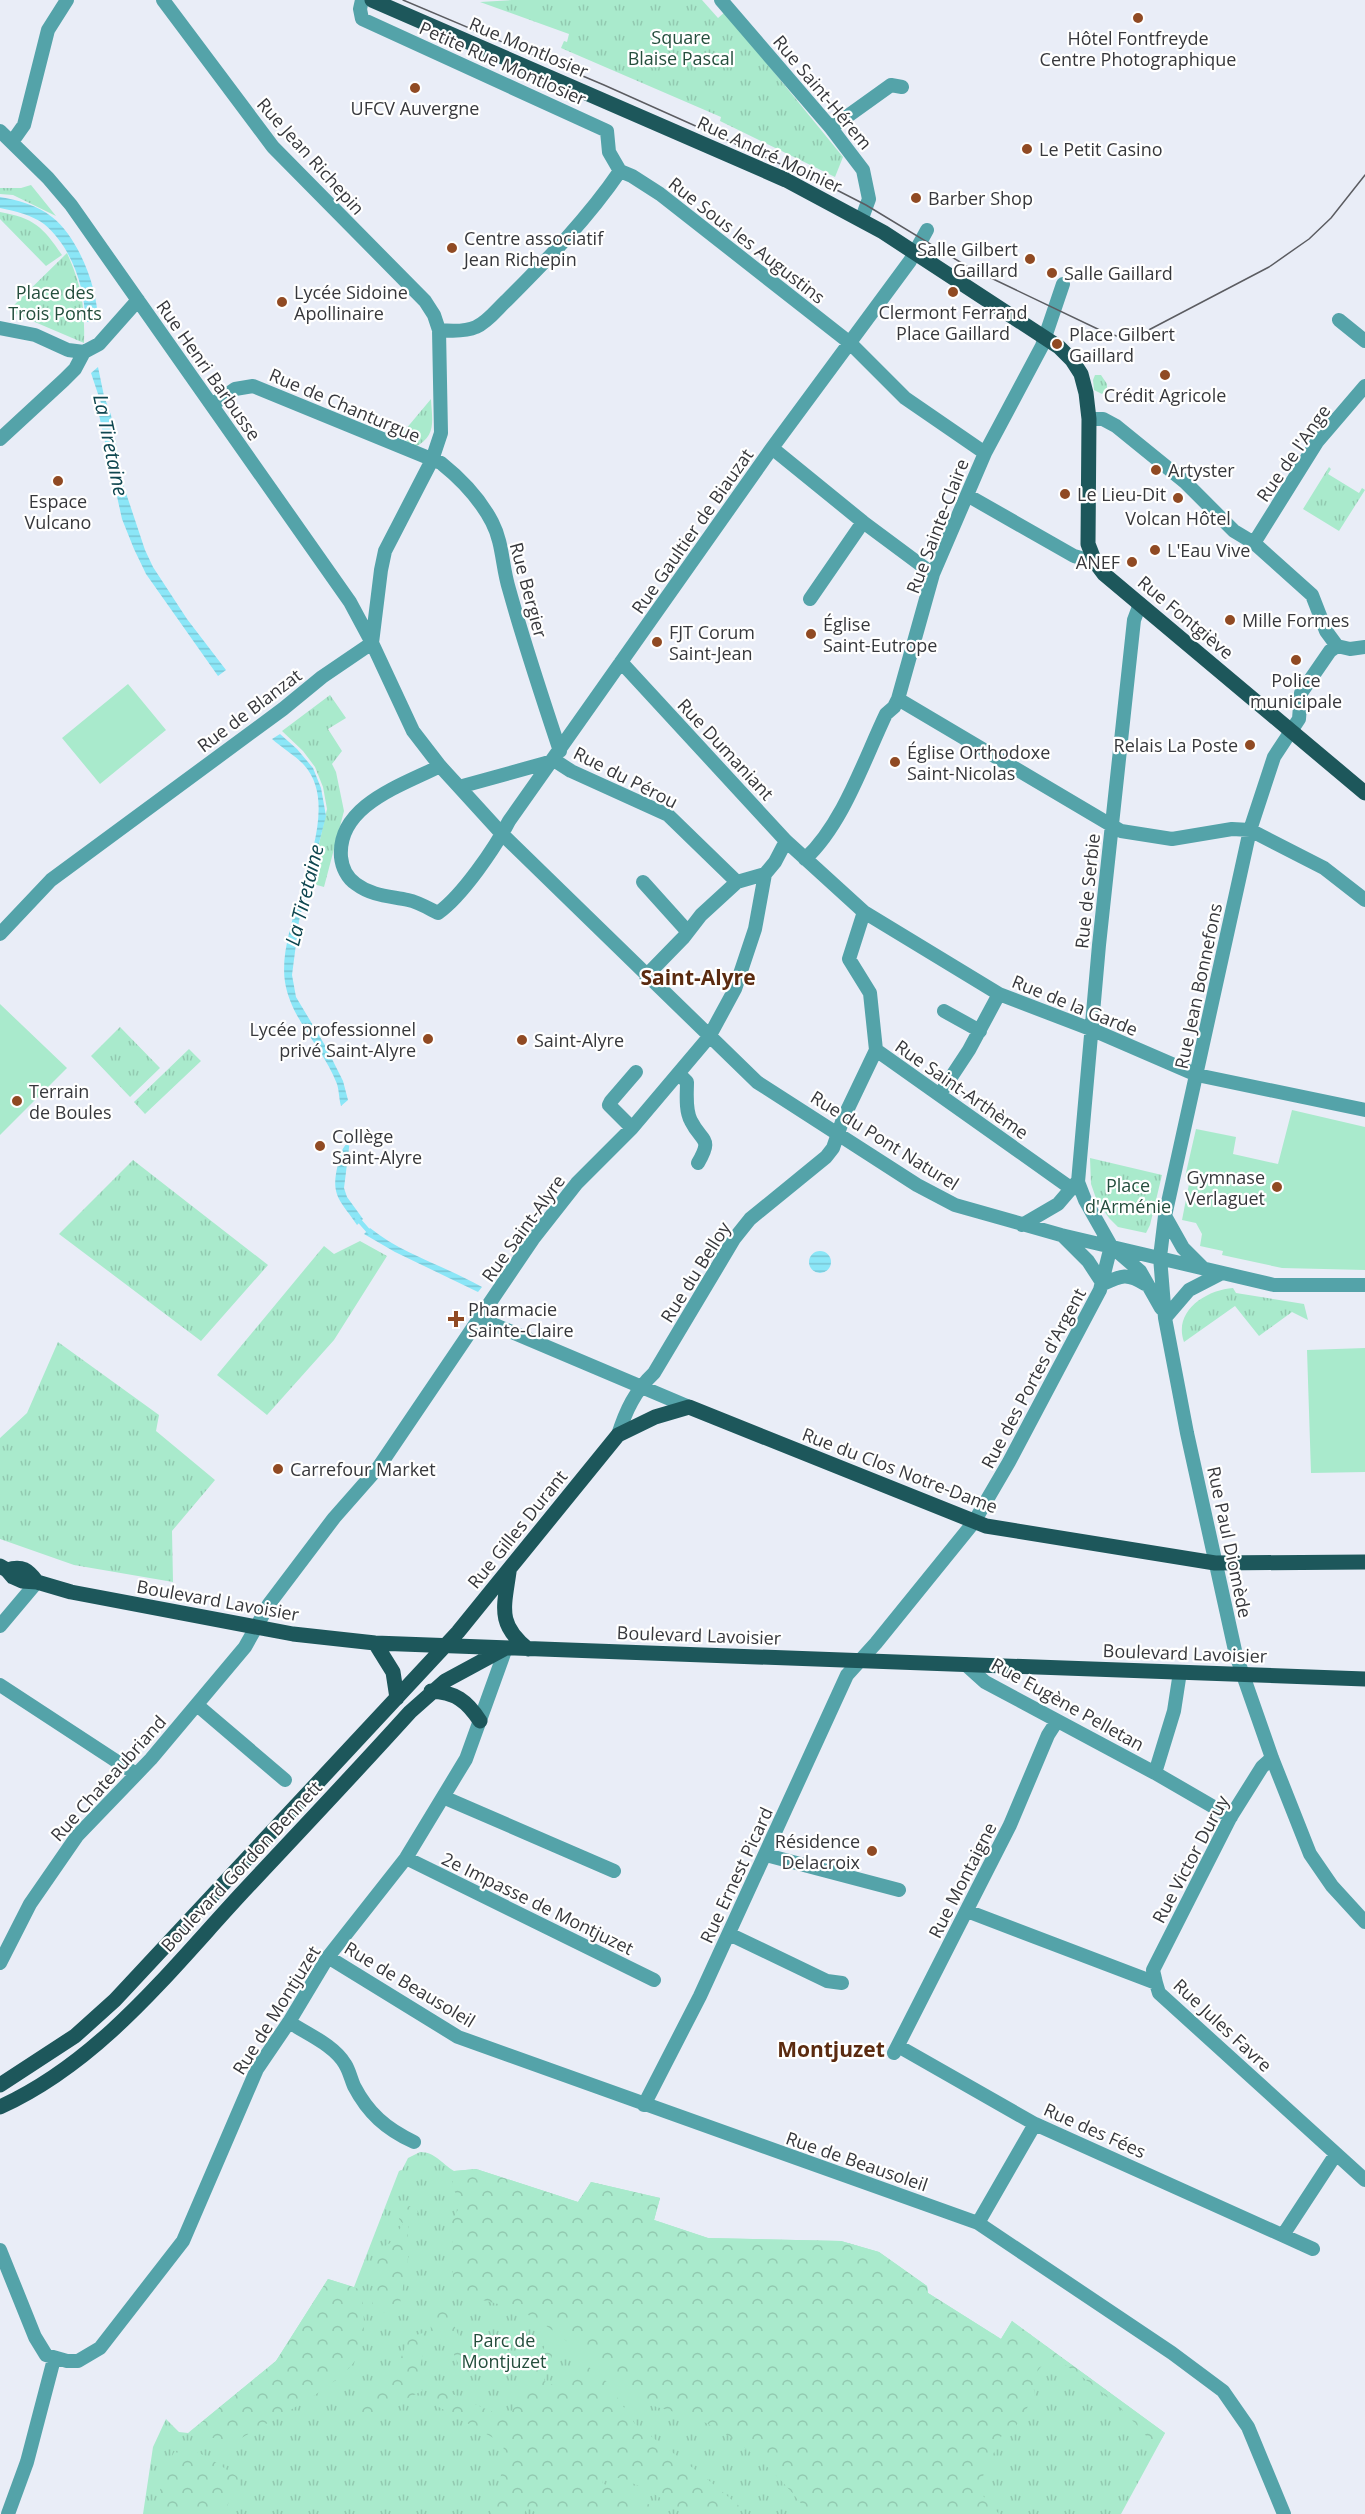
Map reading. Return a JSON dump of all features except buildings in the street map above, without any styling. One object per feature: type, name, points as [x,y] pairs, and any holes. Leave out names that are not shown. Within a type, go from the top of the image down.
[{"type":"main road","name":"Rue Montlosier","points":[[372,0],[604,101]]},
{"type":"main road","name":"Rue André Moinier","points":[[604,101],[786,180],[861,218],[915,251]]},
{"type":"main road","points":[[915,251],[1044,336],[1072,360],[1081,374],[1089,419]]},
{"type":"main road","name":"Rue Fontgiève","points":[[1089,419],[1088,544],[1095,562],[1104,574],[1365,793]]},
{"type":"main road","name":"Rue du Clos Notre-Dame","points":[[688,1407],[986,1526],[1215,1563],[1365,1562]]},
{"type":"main road","name":"Rue Gilles Durant","points":[[446,1646],[509,1572],[618,1435],[655,1418],[688,1407]]},
{"type":"main road","name":"Boulevard Lavoisier","points":[[4,1568],[13,1577],[22,1581],[37,1582],[70,1592],[319,1638],[375,1643],[1365,1679]]},
{"type":"main road","points":[[509,1572],[504,1617],[511,1633],[528,1649]]},
{"type":"main road","points":[[375,1643],[393,1672],[397,1698]]},
{"type":"main road","name":"Boulevard Gordon Bennett","points":[[0,2085],[75,2036],[115,2000],[446,1646]]},
{"type":"main road","name":"Boulevard Gordon Bennett","points":[[0,2107],[46,2082],[84,2056],[128,2014],[431,1691],[506,1648]]},
{"type":"main road","points":[[431,1691],[450,1693],[462,1699],[480,1721]]},
{"type":"street","points":[[12,142],[24,125],[48,30],[67,0]]},
{"type":"street","name":"Rue Jean Richepin","points":[[163,0],[273,147],[424,301],[434,315],[439,330]]},
{"type":"street","name":"Petite Rue Montlosier","points":[[363,0],[360,9],[362,19],[607,130],[609,152],[620,171]]},
{"type":"street","name":"Rue Saint-Hérem","points":[[721,0],[831,128],[863,170],[869,199],[861,218]]},
{"type":"street","points":[[831,128],[891,85],[902,87]]},
{"type":"street","name":"Rue Henri Barbusse","points":[[0,131],[71,205],[350,602],[413,731],[440,766]]},
{"type":"street","points":[[372,643],[385,551],[432,460],[441,433],[439,330],[476,327],[487,319],[543,265],[604,194],[620,171]]},
{"type":"street","name":"Rue Sous les Augustins","points":[[620,171],[660,194],[850,343],[905,398],[985,453]]},
{"type":"street","name":"Rue Gaultier de Biauzat","points":[[502,834],[772,448],[915,251],[927,230]]},
{"type":"street","name":"Rue Sainte-Claire","points":[[805,859],[818,847],[839,813],[886,714],[894,707],[898,699],[933,574],[985,453],[1034,362],[1063,284]]},
{"type":"street","points":[[0,439],[75,369],[84,352],[99,344],[138,300]]},
{"type":"street","points":[[1339,320],[1365,341]]},
{"type":"street","points":[[0,328],[35,335],[68,350],[84,352]]},
{"type":"street","name":"Rue de Chanturgue","points":[[212,405],[235,389],[253,386],[432,460]]},
{"type":"street","name":"Rue de l'Ange","points":[[1254,543],[1317,442],[1365,386]]},
{"type":"street","points":[[1089,419],[1103,419],[1116,426],[1185,482],[1234,531],[1254,543],[1312,595],[1326,631],[1337,646],[1350,649],[1365,647]]},
{"type":"street","points":[[772,448],[863,522],[933,574]]},
{"type":"street","name":"Rue Bergier","points":[[432,460],[441,463],[462,479],[492,522],[504,559],[507,581],[555,757]]},
{"type":"street","points":[[967,495],[1074,556],[1095,562]]},
{"type":"street","points":[[810,599],[863,522]]},
{"type":"street","name":"Rue de Serbie","points":[[1111,1246],[1075,1186],[1134,620],[1140,604]]},
{"type":"street","name":"Rue de Blanzat","points":[[0,934],[51,880],[283,709],[322,677],[372,643]]},
{"type":"street","name":"Rue Jean Bonnefons","points":[[1160,1257],[1165,1216],[1250,830],[1274,757],[1299,719],[1302,693],[1330,651],[1337,646]]},
{"type":"street","name":"Rue Dumaniant","points":[[621,662],[805,859]]},
{"type":"street","points":[[898,699],[1121,831],[1172,839],[1232,829],[1250,830],[1324,868],[1362,894]]},
{"type":"street","points":[[459,787],[555,757]]},
{"type":"street","name":"Rue du Pérou","points":[[555,757],[571,771],[668,815],[737,882]]},
{"type":"street","points":[[440,766],[459,787],[502,834],[449,905],[438,912],[410,900],[382,897],[352,882],[341,862],[343,838],[353,818],[369,803],[440,766]]},
{"type":"street","name":"Rue du Pont Naturel","points":[[502,834],[757,1082],[917,1185],[955,1205],[1061,1235],[1274,1285],[1365,1285]]},
{"type":"street","name":"Rue Saint-Alyre","points":[[256,1626],[269,1604],[315,1542],[378,1468],[533,1239],[577,1183],[632,1128],[709,1037],[738,979],[756,928],[765,874],[775,862],[786,841]]},
{"type":"street","name":"Rue de la Garde","points":[[805,859],[864,912],[999,994],[1093,1030],[1197,1075],[1365,1110]]},
{"type":"street","points":[[646,976],[701,915],[737,882],[765,874]]},
{"type":"street","points":[[643,882],[688,932]]},
{"type":"street","points":[[864,912],[849,959],[870,993],[876,1050]]},
{"type":"street","points":[[940,1094],[980,1031],[999,994]]},
{"type":"street","points":[[944,1011],[980,1031]]},
{"type":"street","name":"Rue Saint-Arthème","points":[[839,1134],[843,1119],[876,1050],[1075,1186]]},
{"type":"street","points":[[632,1128],[609,1105],[615,1094],[636,1072]]},
{"type":"street","points":[[679,1074],[687,1082],[690,1120],[706,1141],[707,1148],[698,1163]]},
{"type":"street","name":"Rue du Belloy","points":[[640,1386],[654,1372],[734,1239],[750,1219],[826,1157],[839,1134]]},
{"type":"street","points":[[1022,1225],[1058,1204],[1075,1186]]},
{"type":"street","points":[[1165,1216],[1183,1248],[1203,1268]]},
{"type":"street","name":"Rue du Pont Naturel","points":[[1061,1235],[1088,1261],[1103,1284]]},
{"type":"street","name":"Rue des Portes d'Argent","points":[[859,1660],[876,1643],[974,1522],[1009,1462],[1103,1284],[1111,1246]]},
{"type":"street","name":"Rue Paul Diomède","points":[[1111,1246],[1140,1271],[1166,1318]]},
{"type":"street","name":"Rue Paul Diomède","points":[[1160,1257],[1166,1318],[1215,1563],[1236,1655],[1272,1758],[1310,1854],[1332,1886],[1365,1922]]},
{"type":"street","points":[[1166,1318],[1189,1290],[1222,1273]]},
{"type":"street","points":[[1103,1284],[1117,1277],[1131,1276],[1150,1287]]},
{"type":"street","name":"Rue du Clos Notre-Dame","points":[[481,1318],[688,1407]]},
{"type":"street","name":"Rue Gilles Durant","points":[[618,1435],[640,1386]]},
{"type":"street","points":[[0,1626],[37,1582]]},
{"type":"street","name":"Rue Chateaubriand","points":[[0,1963],[30,1904],[77,1836],[136,1774],[196,1705],[245,1647],[256,1626]]},
{"type":"street","name":"Rue de Montjuzet","points":[[54,2359],[78,2361],[100,2348],[173,2256],[191,2225],[256,2069],[289,2022],[328,1957],[406,1858],[466,1759],[506,1648]]},
{"type":"street","name":"Rue Ernest Picard","points":[[644,2105],[729,1934],[847,1675],[859,1660]]},
{"type":"street","name":"Rue Eugène Pelletan","points":[[965,1664],[985,1682],[1231,1816]]},
{"type":"street","name":"Rue Eugène Pelletan","points":[[1155,1773],[1174,1711],[1180,1672]]},
{"type":"street","points":[[0,1685],[136,1774]]},
{"type":"street","points":[[196,1705],[285,1780]]},
{"type":"street","name":"Rue Montaigne","points":[[896,2050],[1010,1825],[1048,1736],[1057,1721]]},
{"type":"street","name":"Rue Victor Duruy","points":[[1156,1983],[1152,1970],[1231,1816],[1262,1767],[1272,1758]]},
{"type":"street","points":[[443,1797],[614,1871]]},
{"type":"street","points":[[766,1855],[899,1890]]},
{"type":"street","name":"2e Impasse de Montjuzet","points":[[406,1858],[654,1980]]},
{"type":"street","name":"Rue Jules Favre","points":[[967,1911],[1156,1983],[1159,1993],[1365,2180]]},
{"type":"street","points":[[729,1934],[827,1981],[842,1983]]},
{"type":"street","name":"Rue de Beausoleil","points":[[328,1957],[458,2037],[978,2223],[1172,2353],[1223,2391],[1248,2427],[1284,2514]]},
{"type":"street","points":[[289,2022],[334,2051],[345,2063],[354,2086],[369,2111],[380,2123],[414,2142]]},
{"type":"street","name":"Rue des Fées","points":[[896,2050],[1035,2124],[1312,2248]]},
{"type":"street","points":[[978,2223],[1035,2124]]},
{"type":"street","points":[[1283,2235],[1336,2154]]},
{"type":"street","points":[[0,2250],[34,2337],[40,2348],[54,2359],[27,2462],[8,2514]]},
{"type":"green space","name":"Square Blaise Pascal","points":[[702,0],[718,18],[725,12],[843,157],[835,177],[720,121],[721,117],[561,48],[564,41],[567,42],[569,34],[480,2]]},
{"type":"green space","points":[[31,185],[56,216],[13,195],[0,194],[0,188],[21,188]]},
{"type":"green space","points":[[0,212],[21,217],[37,225],[62,255],[46,266],[0,219]]},
{"type":"green space","name":"Place des Trois Ponts","points":[[67,253],[82,297],[84,343],[16,314],[10,309]]},
{"type":"green space","points":[[1095,375],[1101,375],[1107,384],[1107,390],[1102,394],[1094,390]]},
{"type":"green space","points":[[431,399],[432,427],[430,433],[422,443],[415,447],[400,436]]},
{"type":"green space","points":[[1329,467],[1331,469],[1328,474],[1359,493],[1362,488],[1365,490],[1339,531],[1303,509]]},
{"type":"green space","points":[[128,684],[166,730],[100,784],[62,738]]},
{"type":"green space","points":[[330,695],[346,718],[328,729],[342,751],[332,764],[336,772],[344,811],[324,887],[310,883],[327,809],[323,787],[315,767],[303,751],[282,731]]},
{"type":"green space","name":"Terrain de Boules","points":[[0,1004],[67,1068],[0,1135]]},
{"type":"green space","points":[[120,1027],[160,1068],[130,1097],[91,1056]]},
{"type":"green space","points":[[189,1049],[201,1061],[145,1114],[134,1102]]},
{"type":"green space","name":"Gymnase Verlaguet","points":[[1292,1110],[1365,1127],[1365,1270],[1282,1268],[1222,1255],[1223,1251],[1200,1246],[1202,1234],[1196,1223],[1182,1220],[1190,1179],[1185,1177],[1196,1129],[1236,1137],[1233,1154],[1278,1164]]},
{"type":"green space","name":"Place d'Arménie","points":[[1090,1158],[1162,1175],[1146,1233],[1118,1227],[1109,1218],[1097,1201],[1091,1184]]},
{"type":"green space","points":[[133,1160],[268,1265],[201,1341],[59,1234]]},
{"type":"green space","points":[[360,1241],[387,1256],[334,1340],[267,1415],[217,1375],[324,1246],[334,1254]]},
{"type":"green space","points":[[1233,1288],[1236,1293],[1304,1304],[1308,1320],[1292,1312],[1259,1336],[1235,1306],[1184,1342],[1183,1321],[1194,1304],[1212,1293]]},
{"type":"green space","points":[[58,1342],[159,1415],[156,1431],[215,1480],[172,1531],[173,1582],[74,1565],[0,1539],[0,1438],[27,1413]]},
{"type":"green space","points":[[1365,1348],[1365,1472],[1311,1473],[1307,1350]]},
{"type":"green space","name":"Parc de Montjuzet","points":[[420,2152],[434,2156],[454,2171],[476,2169],[578,2202],[591,2182],[660,2198],[654,2220],[708,2238],[841,2241],[879,2252],[927,2286],[928,2293],[1001,2339],[1012,2321],[1165,2433],[1121,2514],[143,2514],[153,2447],[166,2419],[179,2432],[188,2433],[276,2361],[328,2279],[354,2287],[399,2171],[402,2170],[408,2158]]},
{"type":"green space","points":[[476,2169],[578,2202],[591,2182],[660,2198],[654,2220],[708,2238],[841,2241],[879,2252],[927,2286],[928,2293],[1001,2339],[1012,2321],[1165,2433],[1155,2450],[1138,2426],[1109,2398],[1051,2356],[1034,2378],[1035,2395],[1011,2434],[1002,2435],[977,2489],[999,2514],[809,2514],[786,2486],[758,2458],[726,2434],[694,2418],[649,2405],[625,2393],[566,2340],[534,2318],[498,2304],[453,2295],[452,2221],[462,2202],[452,2188],[454,2171]]},
{"type":"green space","points":[[409,2206],[414,2207],[418,2212],[408,2227],[408,2258],[399,2309],[382,2312],[372,2305],[378,2251],[390,2243],[403,2224],[399,2219],[401,2212]]},
{"type":"green space","points":[[328,2279],[362,2290],[363,2339],[359,2354],[350,2367],[336,2380],[299,2405],[225,2448],[214,2438],[199,2436],[191,2431],[276,2361]]},
{"type":"green space","points":[[447,2309],[471,2364],[470,2374],[463,2375],[456,2370],[458,2363],[450,2346],[449,2336],[433,2342],[429,2317]]},
{"type":"green space","points":[[423,2333],[425,2343],[419,2372],[422,2391],[374,2415],[359,2416],[354,2407],[391,2376],[409,2337]]},
{"type":"green space","points":[[548,2340],[555,2346],[544,2381],[564,2390],[567,2376],[577,2377],[578,2369],[584,2363],[607,2382],[635,2424],[739,2506],[731,2514],[688,2514],[642,2487],[605,2473],[602,2483],[670,2514],[538,2514],[527,2507],[524,2514],[491,2514],[501,2475],[504,2444],[437,2406],[437,2387],[508,2419]]},
{"type":"green space","points":[[190,2450],[206,2456],[238,2477],[240,2486],[230,2499],[224,2514],[156,2514],[162,2481],[172,2456],[175,2451]]},
{"type":"water","points":[[0,197],[34,206],[62,226],[78,251],[91,280],[98,322],[85,322],[80,282],[69,256],[54,233],[34,218],[0,208]]},
{"type":"water","points":[[98,367],[111,415],[123,484],[145,550],[153,567],[187,619],[226,670],[218,676],[146,574],[122,519],[99,415],[101,403],[91,373]]},
{"type":"water","points":[[280,734],[313,768],[321,788],[326,816],[299,921],[292,975],[296,997],[343,1081],[348,1100],[341,1106],[338,1086],[294,1009],[285,982],[285,957],[290,929],[308,869],[319,811],[316,786],[304,765],[272,739]]},
{"type":"water","points":[[350,1140],[344,1188],[347,1197],[363,1219],[357,1225],[341,1203],[335,1184],[343,1148]]},
{"type":"water","points":[[370,1228],[410,1253],[482,1287],[478,1292],[395,1252],[364,1234]]},
{"type":"water","points":[[820,1251],[828,1254],[831,1262],[828,1270],[820,1273],[812,1270],[809,1262],[812,1254]]},
{"type":"waterway","name":"La Tiretaine","points":[[357,1218],[371,1234]]},
{"type":"tram line","points":[[403,0],[604,85],[825,184],[866,205],[970,268],[1104,332],[1120,337],[1141,334],[1269,267],[1309,239],[1331,218],[1365,175]]},
{"type":"place","name":"Hôtel Fontfreyde Centre Photographique","points":[[1138,18]]},
{"type":"place","name":"UFCV Auvergne","points":[[415,88]]},
{"type":"place","name":"Le Petit Casino","points":[[1027,149]]},
{"type":"place","name":"Barber Shop","points":[[916,198]]},
{"type":"place","name":"Centre associatif Jean Richepin","points":[[452,248]]},
{"type":"place","name":"Salle Gilbert Gaillard","points":[[1030,259]]},
{"type":"place","name":"Salle Gaillard","points":[[1052,273]]},
{"type":"place","name":"Clermont Ferrand Place Gaillard","points":[[953,292]]},
{"type":"place","name":"Lycée Sidoine Apollinaire","points":[[282,302]]},
{"type":"place","name":"Place Gilbert Gaillard","points":[[1057,344]]},
{"type":"place","name":"Crédit Agricole","points":[[1165,375]]},
{"type":"place","name":"Artyster","points":[[1156,470]]},
{"type":"place","name":"Espace Vulcano","points":[[58,481]]},
{"type":"place","name":"Le Lieu-Dit","points":[[1065,494]]},
{"type":"place","name":"Volcan Hôtel","points":[[1178,498]]},
{"type":"place","name":"L'Eau Vive","points":[[1155,550]]},
{"type":"place","name":"ANEF","points":[[1132,562]]},
{"type":"place","name":"Mille Formes","points":[[1230,620]]},
{"type":"place","name":"Église Saint-Eutrope","points":[[811,634]]},
{"type":"place","name":"FJT Corum Saint-Jean","points":[[657,642]]},
{"type":"place","name":"Police municipale","points":[[1296,660]]},
{"type":"place","name":"Relais La Poste","points":[[1250,745]]},
{"type":"place","name":"Église Orthodoxe Saint-Nicolas","points":[[895,762]]},
{"type":"place","name":"Lycée professionnel privé Saint-Alyre","points":[[428,1039]]},
{"type":"place","name":"Saint-Alyre","points":[[522,1040]]},
{"type":"place","name":"Terrain de Boules","points":[[17,1101]]},
{"type":"place","name":"Collège Saint-Alyre","points":[[320,1146]]},
{"type":"place","name":"Gymnase Verlaguet","points":[[1277,1187]]},
{"type":"place","name":"Pharmacie Sainte-Claire","points":[[456,1319]]},
{"type":"place","name":"Carrefour Market","points":[[278,1469]]},
{"type":"place","name":"Résidence Delacroix","points":[[872,1851]]},
{"type":"district","name":"Saint-Alyre","points":[[698,977]]},
{"type":"district","name":"Montjuzet","points":[[831,2049]]}]
